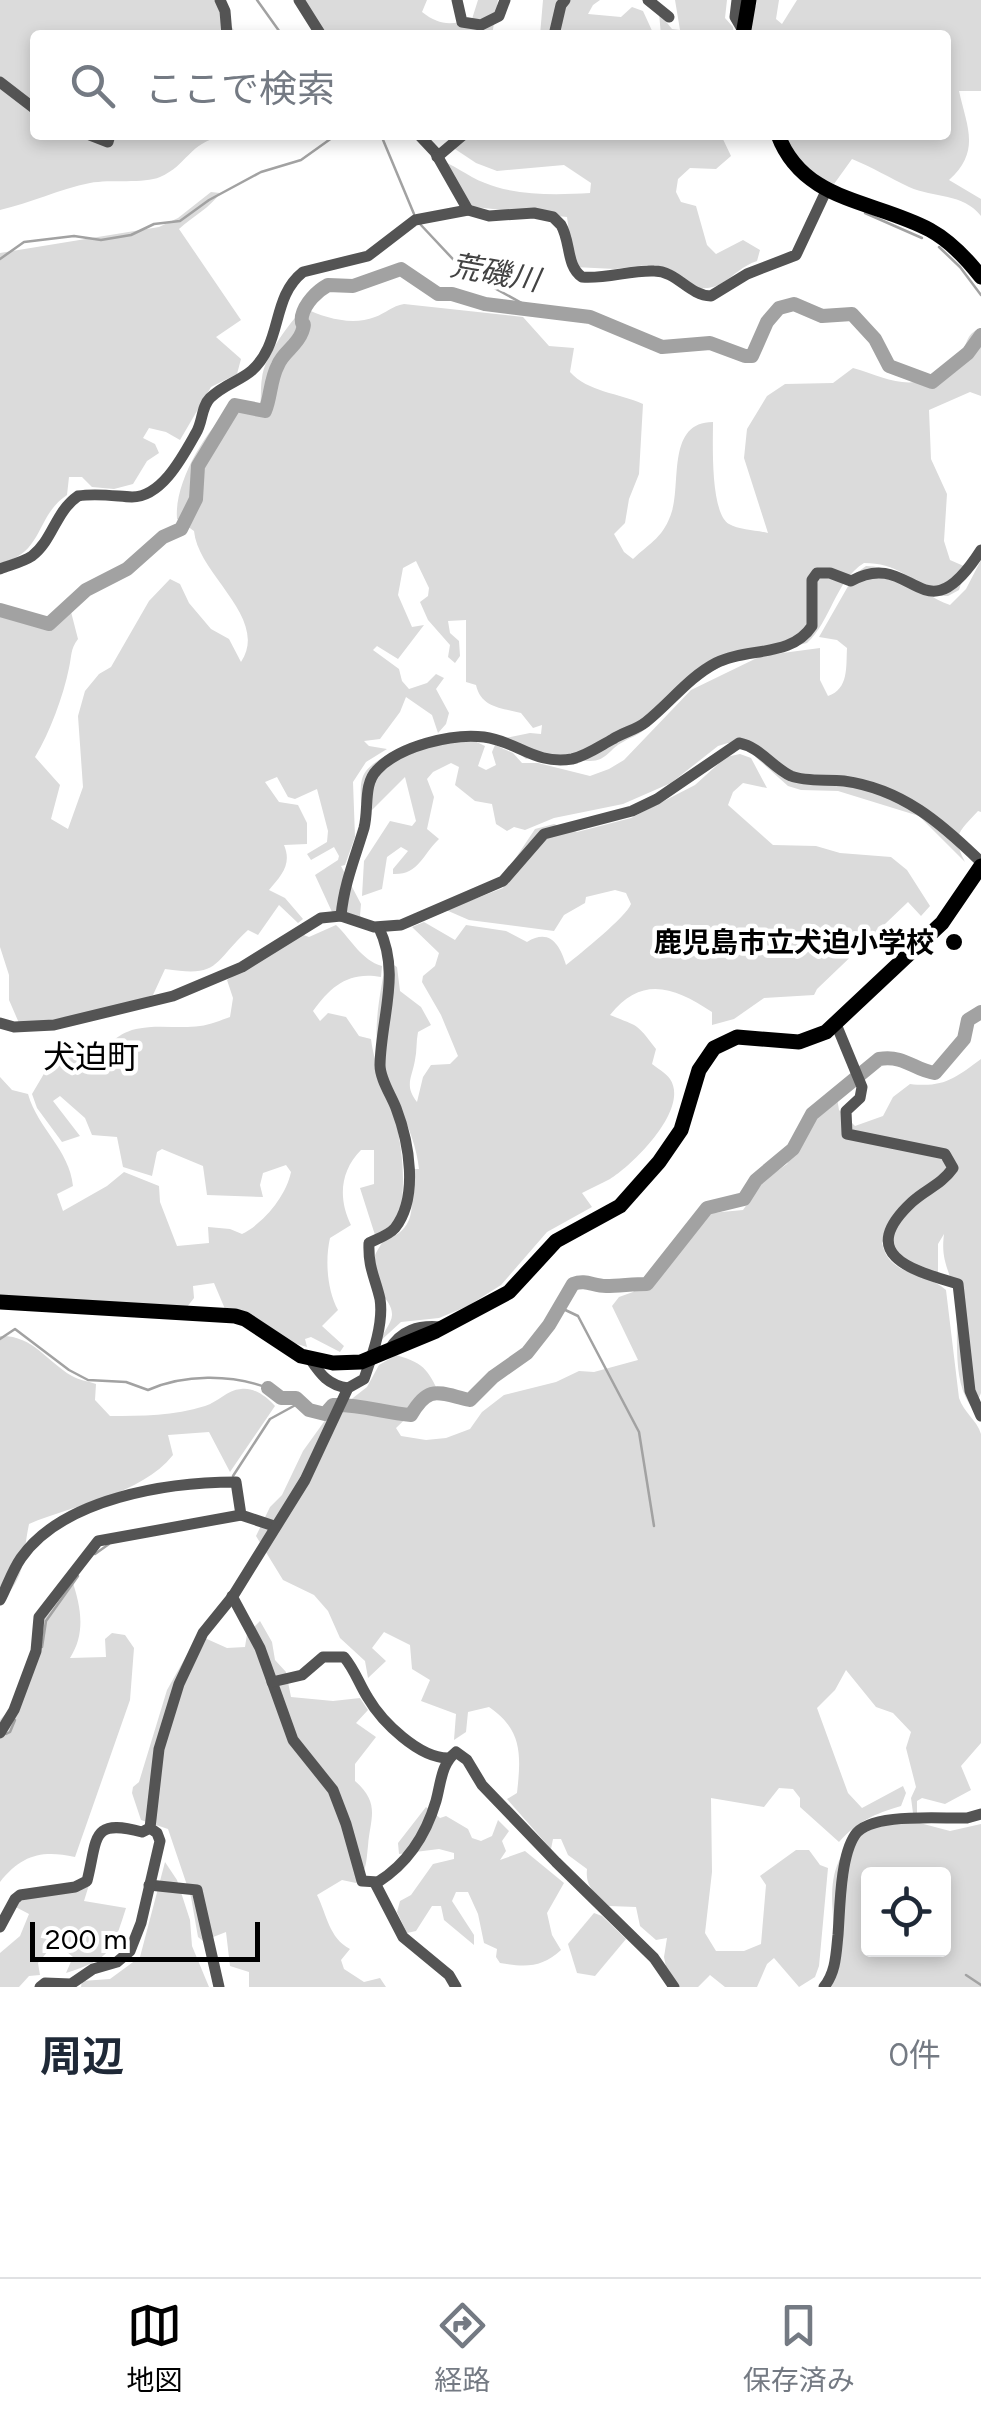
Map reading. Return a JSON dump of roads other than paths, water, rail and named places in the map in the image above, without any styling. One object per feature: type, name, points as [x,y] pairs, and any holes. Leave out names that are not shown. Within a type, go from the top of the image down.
[{"type":"main road","points":[[743,30],[749,0]]},
{"type":"main road","points":[[780,140],[791,164],[806,178],[930,230],[981,275]]},
{"type":"main road","points":[[0,1302],[234,1316],[310,1359],[332,1363],[379,1356],[444,1327],[509,1292],[556,1241],[611,1212],[628,1198],[673,1145],[699,1070],[714,1048],[737,1037],[806,1041],[836,1024],[942,923],[981,864]]},
{"type":"street","points":[[220,0],[227,30]]},
{"type":"street","points":[[300,0],[318,30]]},
{"type":"street","points":[[457,0],[462,22],[474,26],[499,16],[505,0]]},
{"type":"street","points":[[555,30],[565,0]]},
{"type":"street","points":[[645,0],[664,14]]},
{"type":"street","points":[[737,0],[735,16],[742,30]]},
{"type":"street","points":[[0,82],[30,105]]},
{"type":"street","points":[[424,140],[468,210]]},
{"type":"street","points":[[437,156],[457,140]]},
{"type":"street","points":[[0,568],[31,557],[46,540],[61,510],[78,496],[136,497],[165,480],[200,427],[211,396],[240,381],[256,367],[276,328],[285,294],[303,272],[368,256],[415,220],[468,210],[489,216],[534,213],[553,218],[565,233],[572,265],[582,277],[657,270],[670,274],[699,295],[712,296],[758,268],[796,255],[827,189]]},
{"type":"street","points":[[340,916],[344,885],[364,829],[368,784],[375,771],[390,760],[430,744],[466,736],[487,737],[545,760],[573,759],[644,724],[719,662],[736,654],[797,643],[812,626],[812,580],[818,573],[830,573],[851,582],[867,572],[884,572],[926,591],[944,591],[956,585],[981,550]]},
{"type":"street","points":[[0,1023],[14,1027],[54,1025],[173,996],[242,967],[321,918],[340,916],[380,928],[401,925],[503,880],[544,834],[632,811],[657,799],[739,743],[756,750],[793,777],[869,786],[917,808],[939,820],[981,864]]},
{"type":"street","points":[[150,1828],[167,1716],[204,1633],[305,1480],[348,1388],[364,1379],[379,1356],[380,1301],[368,1266],[369,1243],[393,1231],[406,1209],[409,1159],[398,1112],[380,1069],[391,984],[388,946],[380,928]]},
{"type":"street","points":[[836,1024],[862,1087],[860,1098],[846,1111],[847,1134],[928,1148],[946,1154],[953,1168],[942,1184],[912,1202],[893,1228],[889,1241],[902,1266],[958,1284],[970,1391],[981,1416]]},
{"type":"street","points":[[310,1359],[333,1386],[348,1388]]},
{"type":"street","points":[[0,1600],[20,1560],[33,1545],[59,1524],[117,1497],[147,1488],[236,1482],[241,1515]]},
{"type":"street","points":[[0,1734],[14,1710],[36,1651],[39,1618],[98,1541],[241,1515],[274,1526]]},
{"type":"street","points":[[232,1596],[260,1648],[293,1740],[332,1790],[362,1881],[375,1883],[409,1858],[435,1805],[448,1758]]},
{"type":"street","points":[[272,1682],[302,1675],[322,1657],[344,1657],[354,1668],[369,1701],[399,1733],[435,1758],[448,1758],[456,1752],[466,1760],[482,1784],[601,1909],[642,1946],[674,1987]]},
{"type":"street","points":[[824,1987],[835,1963],[853,1837],[862,1827],[876,1822],[968,1818],[981,1814]]},
{"type":"street","points":[[0,1927],[20,1895],[75,1887],[87,1881],[98,1836],[106,1827],[114,1824],[142,1832],[150,1828]]},
{"type":"street","points":[[40,1987],[45,1983],[71,1984],[92,1970],[117,1962],[130,1951],[141,1923],[160,1841],[150,1828]]},
{"type":"street","points":[[375,1883],[403,1937],[448,1975],[456,1987]]},
{"type":"street","points":[[148,1885],[197,1890],[218,1987]]},
{"type":"waterway","points":[[257,0],[278,30]]},
{"type":"waterway","points":[[0,259],[24,242],[74,236],[101,240],[131,235],[154,224],[180,221],[209,200],[261,172],[301,160],[329,140]]},
{"type":"waterway","points":[[383,140],[414,214]]},
{"type":"waterway","points":[[865,213],[922,238]]},
{"type":"waterway","points":[[420,224],[465,272],[529,307]]},
{"type":"waterway","points":[[939,247],[981,295]]},
{"type":"waterway","name":"荒磯川","points":[[0,610],[49,624],[86,590],[127,569],[163,537],[181,529],[196,499],[198,466],[235,405],[265,411],[278,365],[302,332],[306,307],[328,285],[353,286],[401,269],[438,294],[590,317],[662,347],[710,343],[745,356],[752,356],[767,322],[779,308],[794,304],[822,316],[852,314],[875,339],[889,366],[932,382],[968,353],[981,335]]},
{"type":"waterway","points":[[268,1388],[281,1398],[296,1398],[309,1410],[325,1414],[333,1405],[343,1405],[411,1415],[423,1399],[435,1393],[470,1400],[493,1377],[527,1353],[573,1284],[647,1284],[707,1208],[744,1199],[756,1180],[793,1149],[812,1114],[879,1059],[896,1059],[935,1073],[964,1039],[968,1020],[981,1012]]},
{"type":"waterway","points":[[559,1307],[578,1316],[639,1432],[654,1526]]},
{"type":"waterway","points":[[0,1339],[15,1329],[88,1380],[126,1382],[148,1390],[177,1381],[223,1378],[268,1388]]},
{"type":"waterway","points":[[233,1476],[270,1419],[301,1402]]},
{"type":"waterway","points":[[95,1554],[109,1544]]},
{"type":"waterway","points":[[42,1647],[46,1621],[78,1576]]},
{"type":"waterway","points":[[6,1734],[15,1720]]},
{"type":"waterway","points":[[966,1975],[981,1985]]},
{"type":"place","name":"鹿児島市立犬迫小学校","points":[[954,942]]},
{"type":"district","name":"犬迫町","points":[[91,1057]]}]
